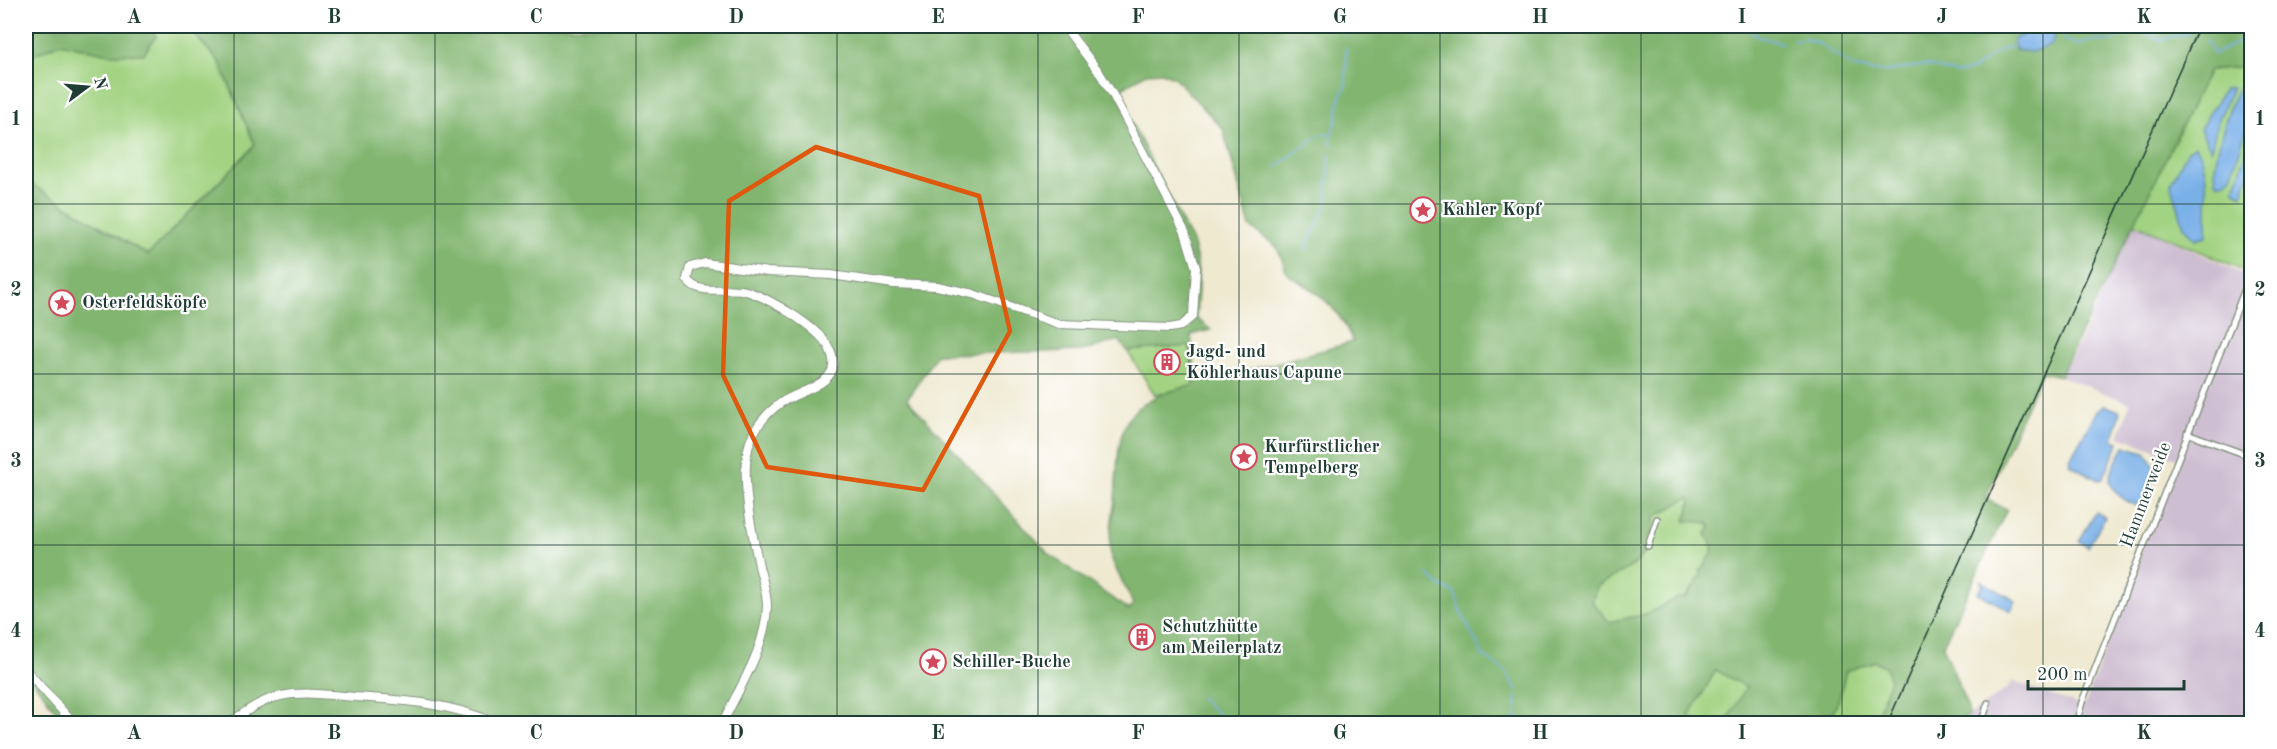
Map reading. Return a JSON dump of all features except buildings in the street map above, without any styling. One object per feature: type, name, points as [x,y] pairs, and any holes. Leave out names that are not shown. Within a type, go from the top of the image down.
[{"type":"street","points":[[722,723],[757,652],[766,612],[766,594],[750,512],[747,465],[749,446],[755,430],[771,411],[827,378],[833,369],[833,359],[823,339],[794,316],[747,291],[704,289],[692,285],[687,279],[690,267],[705,263],[768,272],[831,275],[894,284],[937,286],[973,294],[1059,324],[1170,328],[1181,326],[1193,316],[1196,268],[1185,232],[1113,95],[1099,72],[1064,26]]},
{"type":"street","name":"Hammerweide","points":[[2076,723],[2082,702],[2249,279]]},
{"type":"street","points":[[2187,433],[2252,457]]},
{"type":"street","points":[[1648,546],[1657,519]]},
{"type":"street","points":[[26,670],[74,723]]},
{"type":"street","points":[[228,723],[254,706],[270,699],[300,694],[419,702],[464,711],[497,723]]},
{"type":"street","points":[[1981,723],[1988,703]]},
{"type":"highlighted area","points":[[816,147],[979,196],[1010,331],[923,490],[767,467],[723,375],[729,201]]},
{"type":"shaded area","points":[[2133,223],[2251,277],[2251,723],[1956,724],[2008,688],[2013,681],[2084,707],[2151,526],[2180,460],[2119,436],[2130,403],[2060,376],[2082,338]]},
{"type":"green space","points":[[26,26],[147,26],[156,36],[144,54],[109,54],[60,43],[26,58]]},
{"type":"green space","points":[[147,26],[187,26],[220,63],[255,145],[148,255],[26,190],[26,58],[60,43],[109,54],[156,36]]},
{"type":"green space","points":[[187,26],[988,26],[998,29],[998,26],[2039,26],[2016,38],[2055,26],[2251,26],[2252,63],[2250,66],[2209,70],[2060,376],[2042,372],[1985,499],[2007,509],[1943,645],[1968,709],[1968,715],[1956,723],[1874,723],[1890,680],[1886,667],[1875,661],[1846,671],[1839,699],[1827,724],[1726,723],[1746,687],[1716,670],[1689,716],[1701,724],[359,724],[359,718],[325,712],[322,724],[64,723],[26,673],[26,181],[148,255],[255,145],[220,63]],"holes":[[[1162,72],[1175,78],[1223,129],[1250,227],[1277,247],[1288,275],[1327,302],[1342,320],[1353,342],[1227,376],[1196,380],[1191,335],[1211,330],[1196,318],[1198,280],[1195,252],[1116,92],[1146,73]],[[1119,340],[1127,351],[1190,346],[1194,385],[1149,400],[1136,410],[1121,436],[1110,545],[1114,565],[1133,605],[1129,610],[1049,554],[907,399],[937,354],[1083,351]],[[1689,497],[1691,503],[1685,521],[1709,523],[1711,527],[1706,534],[1712,545],[1712,553],[1700,571],[1702,575],[1685,598],[1678,598],[1647,614],[1609,622],[1592,602],[1596,587],[1634,565],[1643,555],[1655,517]]]},
{"type":"green space","points":[[2251,63],[2251,273],[2133,223],[2209,70],[2250,66]]},
{"type":"green space","points":[[1190,346],[1194,386],[1155,395],[1127,351]]},
{"type":"green space","points":[[1689,497],[1711,527],[1706,534],[1713,550],[1700,571],[1703,575],[1685,598],[1678,598],[1647,614],[1609,622],[1592,602],[1596,587],[1634,565],[1643,555],[1655,517]]},
{"type":"green space","points":[[1875,661],[1886,667],[1890,680],[1874,723],[1830,723],[1846,670]]},
{"type":"green space","points":[[1716,670],[1747,687],[1726,723],[1701,723],[1689,717]]},
{"type":"water","points":[[2039,26],[2056,26],[2052,45],[2031,52],[2016,50],[2013,40]]},
{"type":"water","points":[[2240,86],[2251,87],[2251,117],[2231,176],[2223,183],[2217,183],[2215,175],[2218,149],[2226,119]]},
{"type":"water","points":[[2232,88],[2217,124],[2211,150],[2200,129],[2224,89]]},
{"type":"water","points":[[2251,138],[2251,169],[2242,195],[2234,190]]},
{"type":"water","points":[[2195,146],[2203,163],[2207,202],[2207,236],[2196,239],[2184,227],[2171,183],[2188,150]]},
{"type":"water","points":[[2104,405],[2120,411],[2113,440],[2119,442],[2103,479],[2098,480],[2071,465],[2070,459],[2097,411]]},
{"type":"water","points":[[2124,446],[2145,452],[2157,469],[2143,506],[2132,504],[2121,497],[2110,483],[2112,469]]},
{"type":"water","points":[[2096,512],[2105,517],[2088,547],[2079,541]]},
{"type":"water","points":[[1980,580],[2016,601],[2011,611],[1978,593],[1983,585]]},
{"type":"waterway","points":[[1346,35],[1353,26]]},
{"type":"waterway","points":[[1748,26],[1758,37],[1783,43]]},
{"type":"waterway","points":[[2062,39],[2079,45],[2092,41],[2117,39],[2132,28],[2162,40],[2189,33]]},
{"type":"waterway","points":[[2206,40],[2214,54],[2252,35]]},
{"type":"waterway","points":[[1793,41],[1807,39],[1821,45],[1854,68],[1882,72],[1926,65],[1957,74],[1972,70],[2000,50],[2013,46]]},
{"type":"waterway","points":[[1331,146],[1331,134],[1337,119],[1338,104],[1346,85],[1346,47]]},
{"type":"waterway","points":[[1276,167],[1319,135],[1329,134]]},
{"type":"waterway","points":[[1305,251],[1326,205],[1330,154]]},
{"type":"waterway","points":[[1427,574],[1440,586],[1455,593],[1461,612],[1483,656],[1505,671],[1517,690],[1516,717],[1524,724]]},
{"type":"waterway","points":[[1200,697],[1229,724]]},
{"type":"railway","points":[[1887,724],[2199,26]]},
{"type":"place","name":"Kahler Kopf","points":[[1423,210]]},
{"type":"place","name":"Osterfeldsköpfe","points":[[62,303]]},
{"type":"place","name":"Jagd- und Köhlerhaus Capune","points":[[1167,362]]},
{"type":"place","name":"Kurfürstlicher Tempelberg","points":[[1244,457]]},
{"type":"place","name":"Schutzhütte am Meilerplatz","points":[[1142,637]]},
{"type":"place","name":"Schiller-Buche","points":[[933,662]]}]
